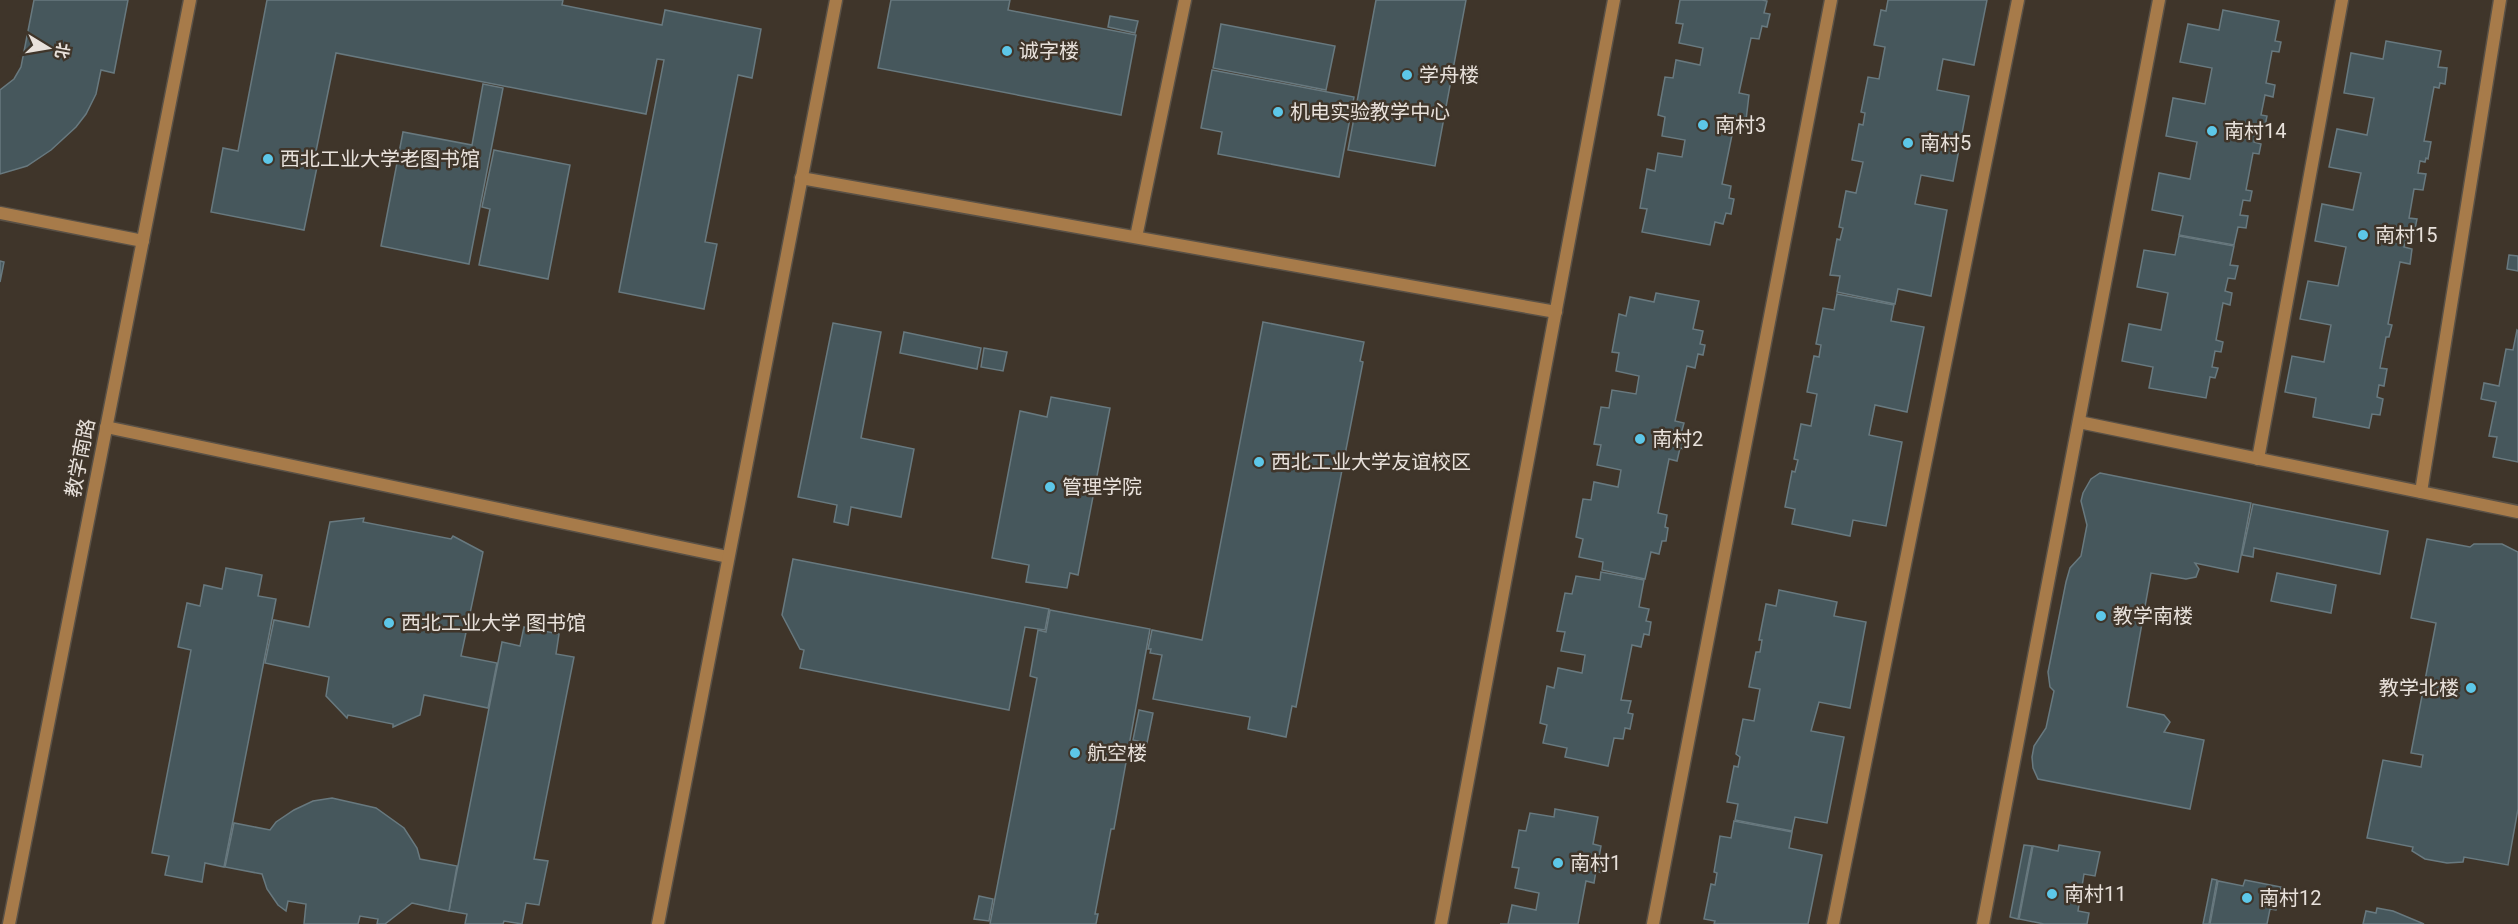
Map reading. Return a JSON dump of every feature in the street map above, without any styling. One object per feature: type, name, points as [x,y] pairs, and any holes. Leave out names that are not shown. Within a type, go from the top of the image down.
[{"type":"street","name":"教学南路","points":[[9,924],[190,0]]},
{"type":"street","points":[[658,924],[836,0]]},
{"type":"street","points":[[1136,237],[1185,0]]},
{"type":"street","points":[[1441,924],[1614,0]]},
{"type":"street","points":[[1653,924],[1831,0]]},
{"type":"street","points":[[1833,924],[2018,0]]},
{"type":"street","points":[[1983,924],[2159,0]]},
{"type":"street","points":[[2258,459],[2342,0]]},
{"type":"street","points":[[2421,492],[2500,0]]},
{"type":"street","points":[[801,178],[1556,312]]},
{"type":"street","points":[[0,213],[143,240]]},
{"type":"street","points":[[2079,422],[2518,512]]},
{"type":"street","points":[[106,427],[728,557]]},
{"type":"building","points":[[34,0],[128,0],[114,73],[101,70],[96,94],[86,114],[76,127],[51,150],[27,166],[0,174],[0,90],[14,79],[21,67]]},
{"type":"building","name":"西北工业大学老图书馆","points":[[267,0],[563,0],[562,5],[662,25],[665,10],[761,29],[752,78],[738,75],[705,242],[717,244],[704,309],[619,292],[664,60],[657,59],[646,114],[336,53],[313,166],[317,167],[304,230],[211,212],[223,148],[238,151]]},
{"type":"building","name":"诚字楼","points":[[891,0],[1010,0],[1008,10],[1136,35],[1121,115],[878,68]]},
{"type":"building","name":"学舟楼","points":[[1376,0],[1466,0],[1435,166],[1348,150]]},
{"type":"building","name":"南村3","points":[[1680,0],[1762,0],[1767,1],[1764,13],[1770,14],[1767,27],[1762,26],[1759,39],[1751,38],[1739,93],[1749,95],[1746,120],[1744,120],[1741,132],[1733,130],[1722,184],[1731,186],[1729,198],[1734,199],[1731,214],[1726,213],[1723,224],[1715,222],[1710,245],[1642,232],[1647,209],[1640,208],[1647,169],[1655,171],[1658,153],[1682,157],[1685,140],[1662,136],[1665,117],[1658,115],[1665,77],[1673,78],[1676,60],[1700,65],[1703,48],[1679,43],[1683,24],[1676,23]]},
{"type":"building","name":"南村5","points":[[1888,0],[1987,0],[1974,65],[1943,59],[1937,90],[1969,96],[1953,181],[1921,175],[1915,204],[1947,210],[1931,296],[1898,289],[1895,304],[1837,292],[1840,276],[1830,275],[1837,239],[1840,240],[1843,228],[1839,227],[1846,191],[1856,193],[1863,162],[1852,160],[1859,124],[1863,125],[1865,113],[1861,112],[1868,77],[1879,79],[1885,47],[1874,45],[1881,10],[1886,11]]},
{"type":"building","name":"南村14","points":[[2223,10],[2279,21],[2275,41],[2281,42],[2279,52],[2272,51],[2266,83],[2275,85],[2273,97],[2265,95],[2261,115],[2267,116],[2265,126],[2258,125],[2254,142],[2261,144],[2259,154],[2253,153],[2246,190],[2252,191],[2250,201],[2243,200],[2240,215],[2248,216],[2246,228],[2238,227],[2234,245],[2179,235],[2183,216],[2152,210],[2159,173],[2190,179],[2197,142],[2166,136],[2173,98],[2205,104],[2212,68],[2180,62],[2188,24],[2219,30]]},
{"type":"building","points":[[1110,16],[1138,21],[1135,33],[1108,27]]},
{"type":"building","points":[[1221,24],[1335,46],[1326,90],[1213,68]]},
{"type":"building","name":"南村15","points":[[2386,41],[2441,51],[2438,67],[2447,68],[2445,84],[2440,83],[2439,88],[2434,87],[2424,141],[2431,142],[2428,159],[2426,158],[2425,162],[2420,161],[2418,173],[2426,174],[2423,190],[2414,189],[2409,218],[2417,219],[2414,234],[2407,236],[2404,247],[2412,249],[2410,264],[2400,262],[2388,324],[2392,325],[2389,337],[2386,337],[2380,368],[2387,369],[2384,386],[2379,385],[2377,397],[2383,399],[2380,415],[2372,414],[2369,428],[2313,417],[2316,398],[2285,392],[2292,356],[2324,362],[2331,325],[2300,319],[2308,281],[2338,286],[2346,247],[2315,241],[2322,204],[2353,210],[2361,173],[2329,167],[2337,129],[2367,135],[2374,98],[2344,93],[2351,53],[2383,59]]},
{"type":"building","name":"机电实验教学中心","points":[[1212,70],[1354,97],[1339,177],[1218,154],[1222,132],[1201,128]]},
{"type":"building","points":[[483,84],[503,88],[469,264],[381,246],[403,132],[472,145]]},
{"type":"building","points":[[494,150],[570,165],[548,279],[479,265],[490,209],[482,207]]},
{"type":"building","points":[[2179,236],[2234,246],[2230,265],[2238,266],[2235,279],[2228,278],[2225,291],[2232,293],[2230,305],[2223,303],[2216,340],[2223,342],[2221,352],[2215,351],[2212,367],[2218,368],[2215,378],[2210,377],[2206,398],[2149,388],[2153,367],[2122,361],[2129,324],[2161,330],[2168,293],[2137,287],[2144,250],[2175,255]]},
{"type":"building","points":[[2509,255],[2518,256],[2518,271],[2507,269]]},
{"type":"building","points":[[0,261],[4,262],[0,282]]},
{"type":"building","name":"南村2","points":[[1656,293],[1699,301],[1693,329],[1703,331],[1700,344],[1705,345],[1703,355],[1698,354],[1695,368],[1687,366],[1675,421],[1684,423],[1681,434],[1686,435],[1684,449],[1680,448],[1677,461],[1669,459],[1658,513],[1667,515],[1666,541],[1662,541],[1659,554],[1651,552],[1645,579],[1602,570],[1603,562],[1579,557],[1583,539],[1576,537],[1583,499],[1591,500],[1594,482],[1618,487],[1621,470],[1597,465],[1601,445],[1594,444],[1601,407],[1609,408],[1612,390],[1636,394],[1639,376],[1616,371],[1619,353],[1612,352],[1619,314],[1626,316],[1630,297],[1654,302]]},
{"type":"building","points":[[1837,294],[1894,305],[1891,321],[1924,327],[1907,412],[1875,405],[1869,435],[1902,442],[1886,526],[1853,520],[1850,536],[1792,524],[1795,509],[1785,507],[1792,471],[1795,472],[1798,460],[1794,459],[1801,424],[1811,426],[1817,394],[1807,392],[1814,356],[1819,357],[1821,345],[1816,344],[1823,308],[1834,310]]},
{"type":"building","points":[[1263,322],[1364,342],[1360,361],[1363,362],[1296,707],[1292,706],[1286,737],[1248,729],[1250,717],[1153,699],[1162,655],[1150,653],[1151,649],[1148,649],[1152,630],[1202,640]]},
{"type":"building","points":[[833,323],[881,332],[861,438],[914,449],[901,517],[851,507],[848,525],[834,522],[837,505],[798,497]]},
{"type":"building","points":[[2517,330],[2518,462],[2493,457],[2497,437],[2489,436],[2496,402],[2481,399],[2484,383],[2499,386],[2506,349],[2513,350]]},
{"type":"building","points":[[904,332],[981,348],[977,369],[900,353]]},
{"type":"building","points":[[984,348],[1007,352],[1003,371],[981,367]]},
{"type":"building","name":"管理学院","points":[[1051,397],[1110,408],[1078,575],[1070,573],[1067,588],[1026,582],[1029,565],[992,558],[1020,411],[1047,417]]},
{"type":"building","name":"教学南楼","points":[[2100,473],[2251,503],[2238,572],[2195,563],[2199,569],[2196,577],[2186,579],[2151,573],[2127,707],[2164,715],[2170,722],[2164,732],[2204,740],[2190,809],[2038,779],[2033,768],[2034,746],[2046,728],[2054,691],[2050,687],[2048,672],[2066,582],[2070,568],[2081,556],[2087,525],[2081,501],[2091,479]]},
{"type":"building","points":[[2253,504],[2388,531],[2380,574],[2254,548],[2253,557],[2242,555]]},
{"type":"building","name":"西北工业大学 图书馆","points":[[364,518],[363,522],[451,539],[453,536],[483,552],[461,656],[497,663],[488,708],[424,695],[420,715],[393,727],[393,724],[348,715],[347,718],[326,696],[329,677],[265,663],[274,620],[309,627],[330,522]]},
{"type":"building","name":"教学北楼","points":[[2427,539],[2470,547],[2474,544],[2502,544],[2518,552],[2518,809],[2508,865],[2464,857],[2463,862],[2447,863],[2425,859],[2412,851],[2413,847],[2367,838],[2383,760],[2421,767],[2423,755],[2411,753],[2436,623],[2411,618]]},
{"type":"building","points":[[793,559],[1049,609],[1045,630],[1025,627],[1009,710],[800,668],[804,650],[800,649],[782,615]]},
{"type":"building","points":[[226,568],[262,575],[258,596],[276,599],[224,867],[205,863],[202,882],[165,875],[169,856],[152,853],[191,650],[178,647],[187,603],[200,606],[204,585],[222,589]]},
{"type":"building","points":[[1601,572],[1644,580],[1639,607],[1649,609],[1646,621],[1651,622],[1649,635],[1644,634],[1641,647],[1632,645],[1621,700],[1631,701],[1628,713],[1633,714],[1630,729],[1625,728],[1623,739],[1614,738],[1608,766],[1565,757],[1567,748],[1543,743],[1547,725],[1540,723],[1547,686],[1554,688],[1558,668],[1582,673],[1585,655],[1561,651],[1565,632],[1557,631],[1565,593],[1572,594],[1576,576],[1600,580]]},
{"type":"building","points":[[2277,573],[2336,585],[2331,613],[2271,601]]},
{"type":"building","points":[[1779,590],[1837,602],[1834,616],[1866,622],[1850,708],[1819,702],[1811,731],[1844,737],[1827,823],[1795,817],[1792,831],[1735,820],[1738,804],[1727,802],[1734,766],[1738,767],[1740,757],[1736,754],[1743,719],[1754,721],[1760,689],[1749,687],[1756,652],[1760,652],[1762,640],[1759,640],[1766,604],[1776,606]]},
{"type":"building","name":"航空楼","points":[[1050,610],[1150,629],[1114,829],[1111,829],[1095,914],[1098,914],[1096,924],[990,924],[1037,678],[1030,676],[1038,630],[1046,632]]},
{"type":"building","points":[[524,627],[559,634],[556,654],[574,657],[534,859],[548,861],[539,905],[526,903],[522,924],[504,921],[503,924],[465,924],[467,914],[449,911],[502,642],[520,646]]},
{"type":"building","points":[[1139,710],[1153,713],[1147,743],[1133,740]]},
{"type":"building","points":[[332,798],[376,808],[404,828],[417,848],[420,859],[457,866],[449,911],[412,903],[385,924],[377,924],[378,919],[360,916],[358,924],[304,924],[306,904],[288,901],[286,911],[278,905],[267,889],[262,874],[225,867],[234,823],[270,830],[276,822],[294,810],[313,801]]},
{"type":"building","name":"南村1","points":[[1555,809],[1598,817],[1593,844],[1601,846],[1599,857],[1605,859],[1602,873],[1596,871],[1594,883],[1586,881],[1578,924],[1508,924],[1512,905],[1536,910],[1539,893],[1515,888],[1519,868],[1512,867],[1519,830],[1526,831],[1530,813],[1554,817]]},
{"type":"building","points":[[1734,821],[1792,832],[1789,848],[1822,855],[1808,924],[1714,924],[1715,921],[1704,919],[1711,884],[1715,885],[1717,873],[1714,872],[1720,836],[1731,838]]},
{"type":"building","points":[[2024,845],[2032,846],[2018,919],[2010,917]]},
{"type":"building","name":"南村11","points":[[2059,845],[2100,852],[2095,876],[2084,874],[2078,911],[2089,913],[2087,924],[2044,924],[2019,919],[2033,846],[2058,851]]},
{"type":"building","points":[[2212,879],[2217,880],[2209,924],[2203,924]]},
{"type":"building","name":"南村12","points":[[2245,880],[2281,887],[2276,910],[2270,909],[2267,924],[2210,924],[2218,881],[2243,886]]},
{"type":"building","points":[[979,896],[993,899],[989,921],[974,919]]},
{"type":"building","points":[[2377,908],[2393,911],[2424,924],[2363,924],[2366,911],[2376,913]]},
{"type":"place","name":"诚字楼","points":[[1007,51]]},
{"type":"place","name":"学舟楼","points":[[1407,75]]},
{"type":"place","name":"机电实验教学中心","points":[[1278,112]]},
{"type":"place","name":"南村3","points":[[1703,125]]},
{"type":"place","name":"南村14","points":[[2212,131]]},
{"type":"place","name":"南村5","points":[[1908,143]]},
{"type":"place","name":"西北工业大学老图书馆","points":[[268,159]]},
{"type":"place","name":"南村15","points":[[2363,235]]},
{"type":"place","name":"南村2","points":[[1640,439]]},
{"type":"place","name":"西北工业大学友谊校区","points":[[1259,462]]},
{"type":"place","name":"管理学院","points":[[1050,487]]},
{"type":"place","name":"教学南楼","points":[[2101,616]]},
{"type":"place","name":"西北工业大学 图书馆","points":[[389,623]]},
{"type":"place","name":"教学北楼","points":[[2471,688]]},
{"type":"place","name":"航空楼","points":[[1075,753]]},
{"type":"place","name":"南村1","points":[[1558,863]]},
{"type":"place","name":"南村11","points":[[2052,894]]},
{"type":"place","name":"南村12","points":[[2247,898]]}]
